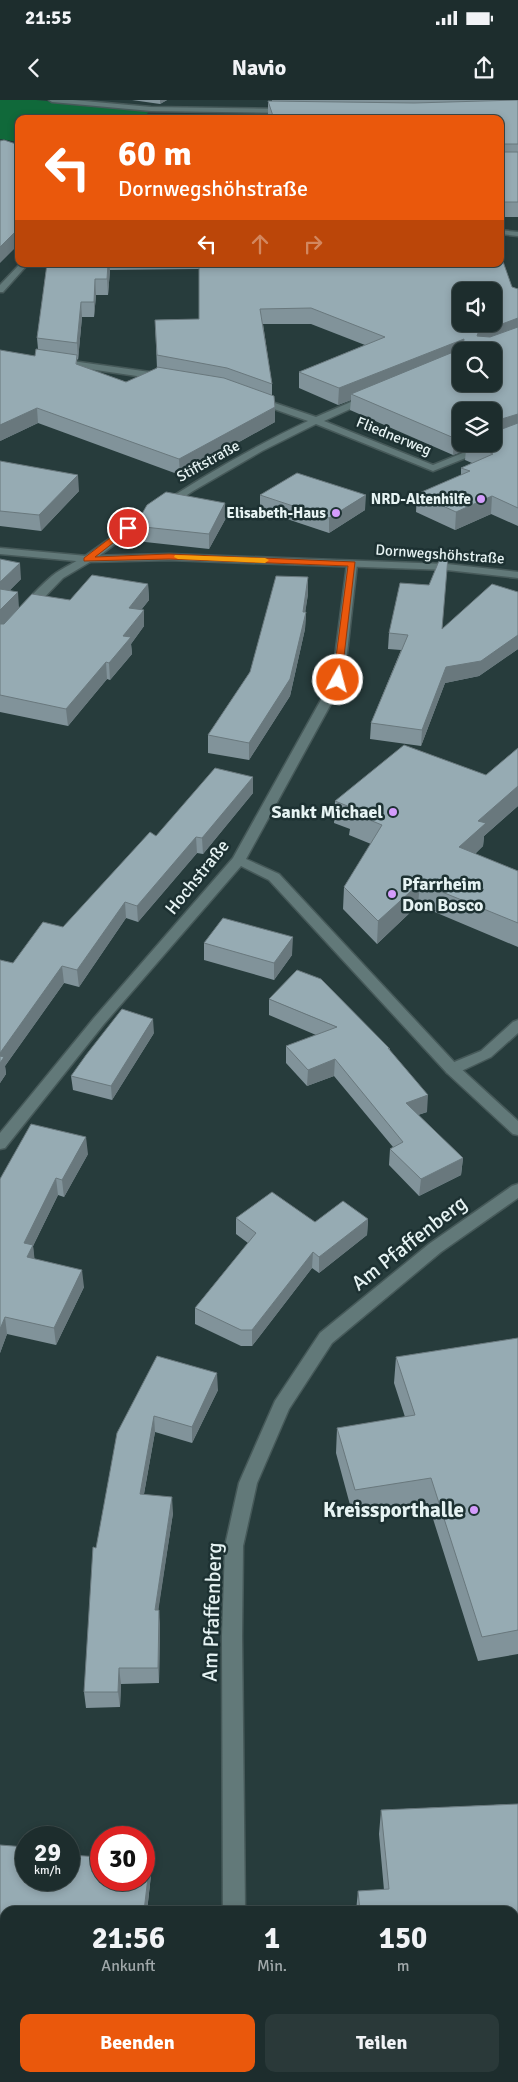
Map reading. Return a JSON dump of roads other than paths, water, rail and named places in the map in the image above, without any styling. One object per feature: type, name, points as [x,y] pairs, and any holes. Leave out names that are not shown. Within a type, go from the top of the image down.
[{"type":"street","points":[[52,100],[182,110],[292,111]]},
{"type":"street","points":[[176,115],[197,100]]},
{"type":"street","points":[[504,232],[518,234]]},
{"type":"street","points":[[0,290],[21,267]]},
{"type":"street","points":[[49,360],[177,379]]},
{"type":"street","name":"Stiftstraße","points":[[0,637],[57,577],[87,559],[156,508],[209,476],[314,420],[379,394]]},
{"type":"street","name":"Fliednerweg","points":[[244,396],[314,420],[433,468],[518,434]]},
{"type":"street","name":"Dornwegshöhstraße","points":[[0,552],[87,559],[169,557],[447,567],[518,575]]},
{"type":"street","name":"Hochstraße","points":[[0,1144],[99,1021],[239,860],[338,680],[352,564]]},
{"type":"street","points":[[239,860],[274,877],[452,1069],[518,1130]]},
{"type":"street","points":[[452,1069],[486,1054],[518,1025]]},
{"type":"street","name":"Am Pfaffenberg","points":[[234,1906],[232,1646],[234,1546],[248,1483],[281,1406],[326,1338],[435,1248],[518,1190]]},
{"type":"place","name":"NRD-Altenhilfe","points":[[481,499]]},
{"type":"place","name":"Elisabeth-Haus","points":[[336,513]]},
{"type":"place","name":"Sankt Michael","points":[[393,812]]},
{"type":"place","name":"Pfarrheim Don Bosco","points":[[392,894]]},
{"type":"place","name":"Kreissporthalle","points":[[474,1510]]}]
